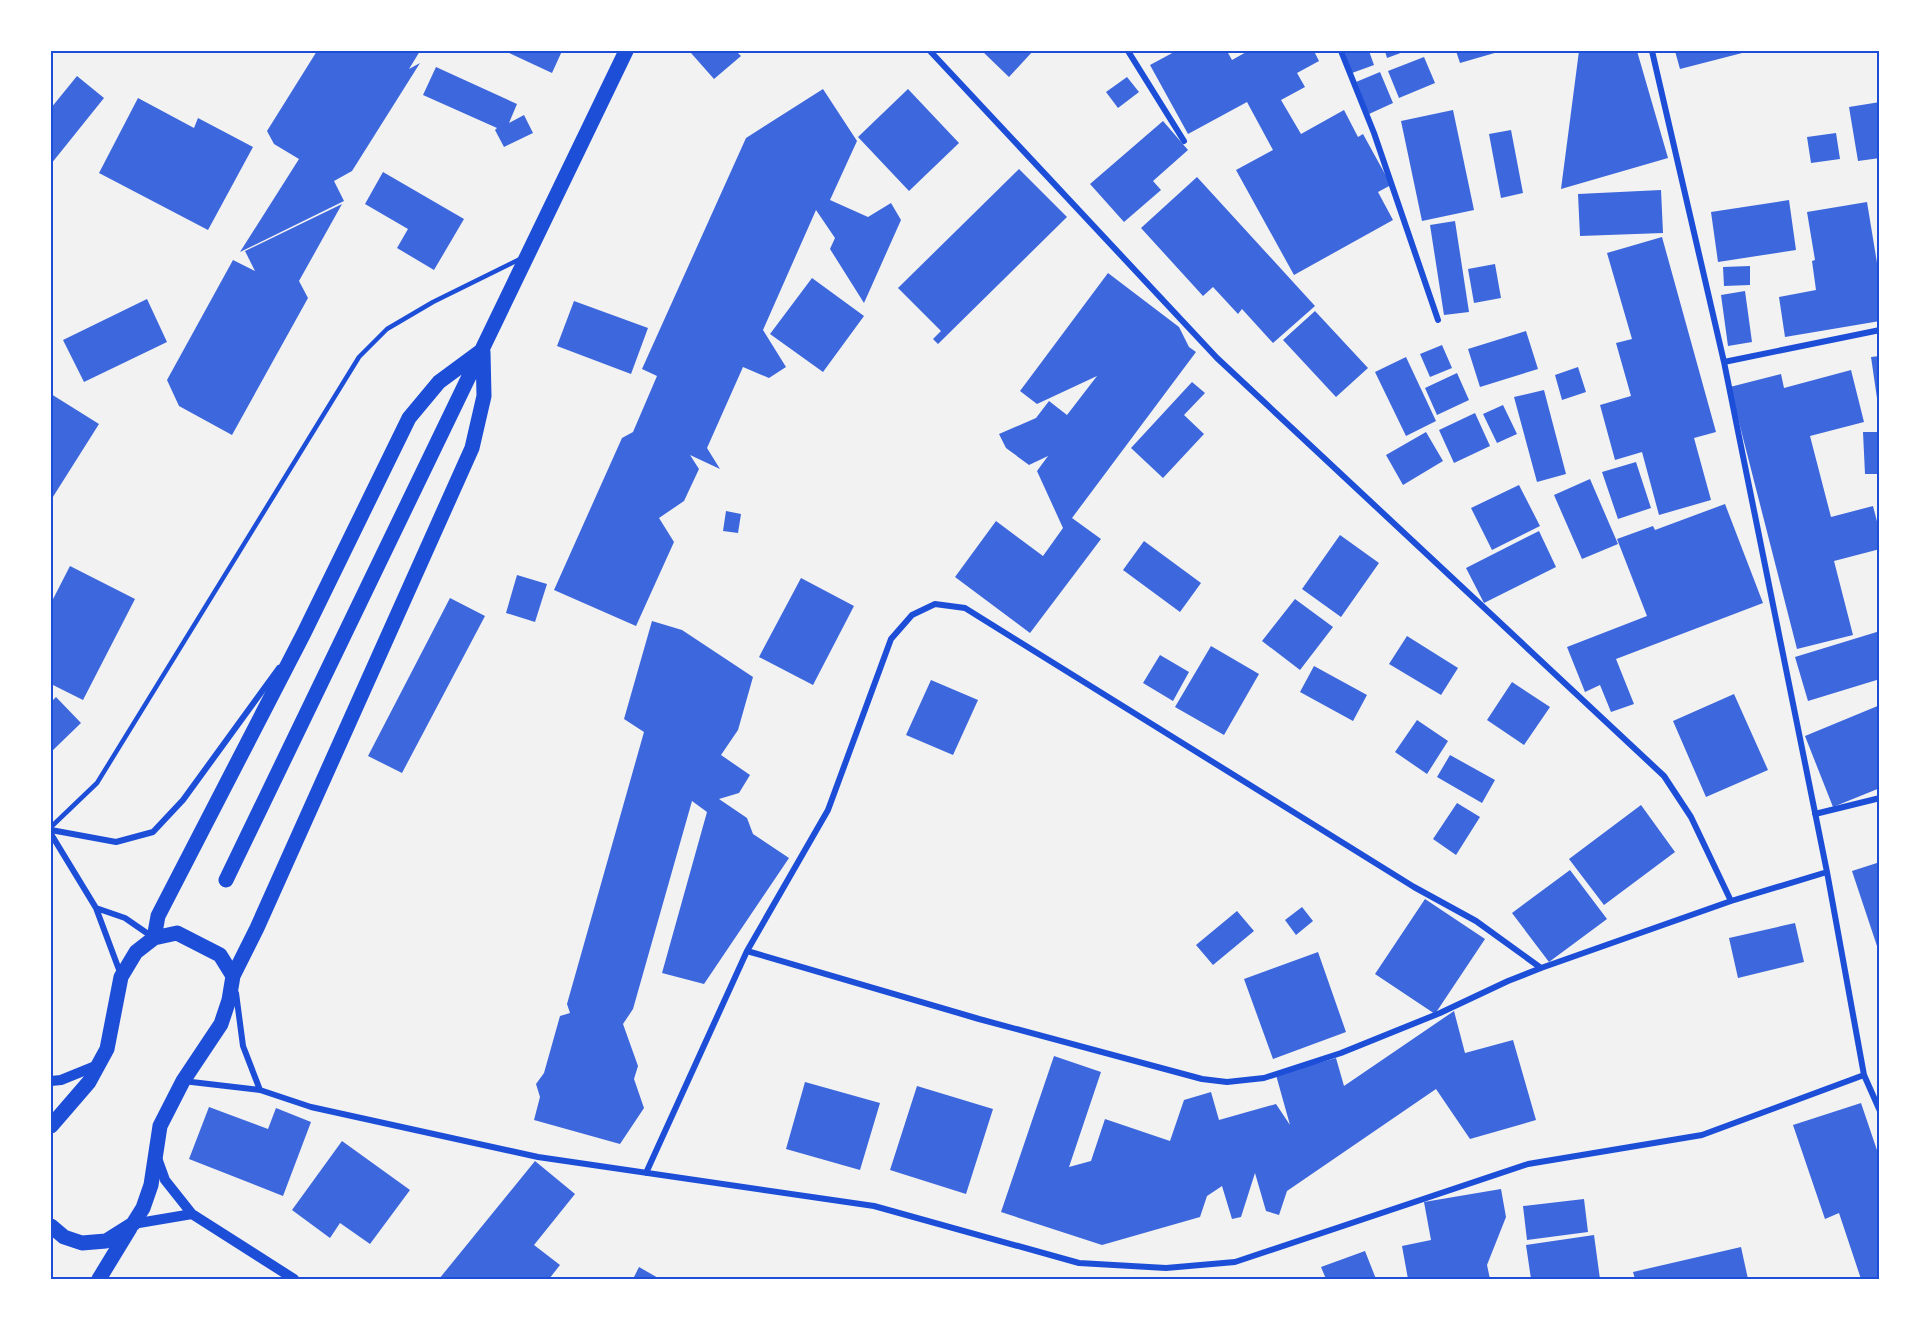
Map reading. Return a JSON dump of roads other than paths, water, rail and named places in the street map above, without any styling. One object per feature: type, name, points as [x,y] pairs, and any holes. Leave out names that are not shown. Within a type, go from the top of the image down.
[{"type":"main road","points":[[226,880],[626,51]]},
{"type":"main road","points":[[154,938],[158,916],[304,633],[410,418],[439,382],[483,349]]},
{"type":"main road","points":[[99,1279],[143,1208],[151,1185],[160,1126],[183,1081],[221,1024],[229,1000],[232,976],[258,928],[472,448],[484,396],[483,349]]},
{"type":"main road","points":[[51,1126],[89,1082],[107,1049],[121,977],[136,952],[154,938],[177,933],[219,954],[232,976]]},
{"type":"main road","points":[[51,1226],[64,1237],[82,1243],[106,1241],[133,1224]]},
{"type":"street","points":[[930,51],[1217,358],[1664,776],[1691,817],[1731,901]]},
{"type":"street","points":[[1128,51],[1184,141]]},
{"type":"street","points":[[1341,51],[1374,133],[1438,320]]},
{"type":"street","points":[[1652,51],[1724,362],[1827,872],[1864,1075],[1880,1112]]},
{"type":"street","points":[[1724,362],[1880,330]]},
{"type":"street","points":[[646,1173],[747,951],[828,810],[891,639],[912,615],[935,604],[965,608],[1414,887],[1476,921],[1541,969]]},
{"type":"street","points":[[51,830],[116,842],[153,832],[183,800],[304,633]]},
{"type":"street","points":[[1815,814],[1880,798]]},
{"type":"street","points":[[51,830],[96,908],[121,977]]},
{"type":"street","points":[[747,951],[979,1019],[1202,1079],[1227,1082],[1264,1078],[1341,1053],[1440,1013],[1508,981],[1731,901],[1827,872]]},
{"type":"street","points":[[96,908],[124,918],[154,938]]},
{"type":"street","points":[[232,976],[243,1046],[260,1090]]},
{"type":"street","points":[[51,1081],[62,1080],[98,1065]]},
{"type":"street","points":[[183,1081],[260,1090],[311,1107],[538,1157],[874,1206],[1079,1263],[1166,1269],[1234,1262],[1528,1164],[1702,1135],[1864,1075]]},
{"type":"street","points":[[155,1152],[165,1180],[192,1214],[294,1279]]},
{"type":"street","points":[[133,1224],[192,1214]]},
{"type":"lane","points":[[51,830],[97,783],[359,357],[387,329],[433,302],[527,255]]}]
